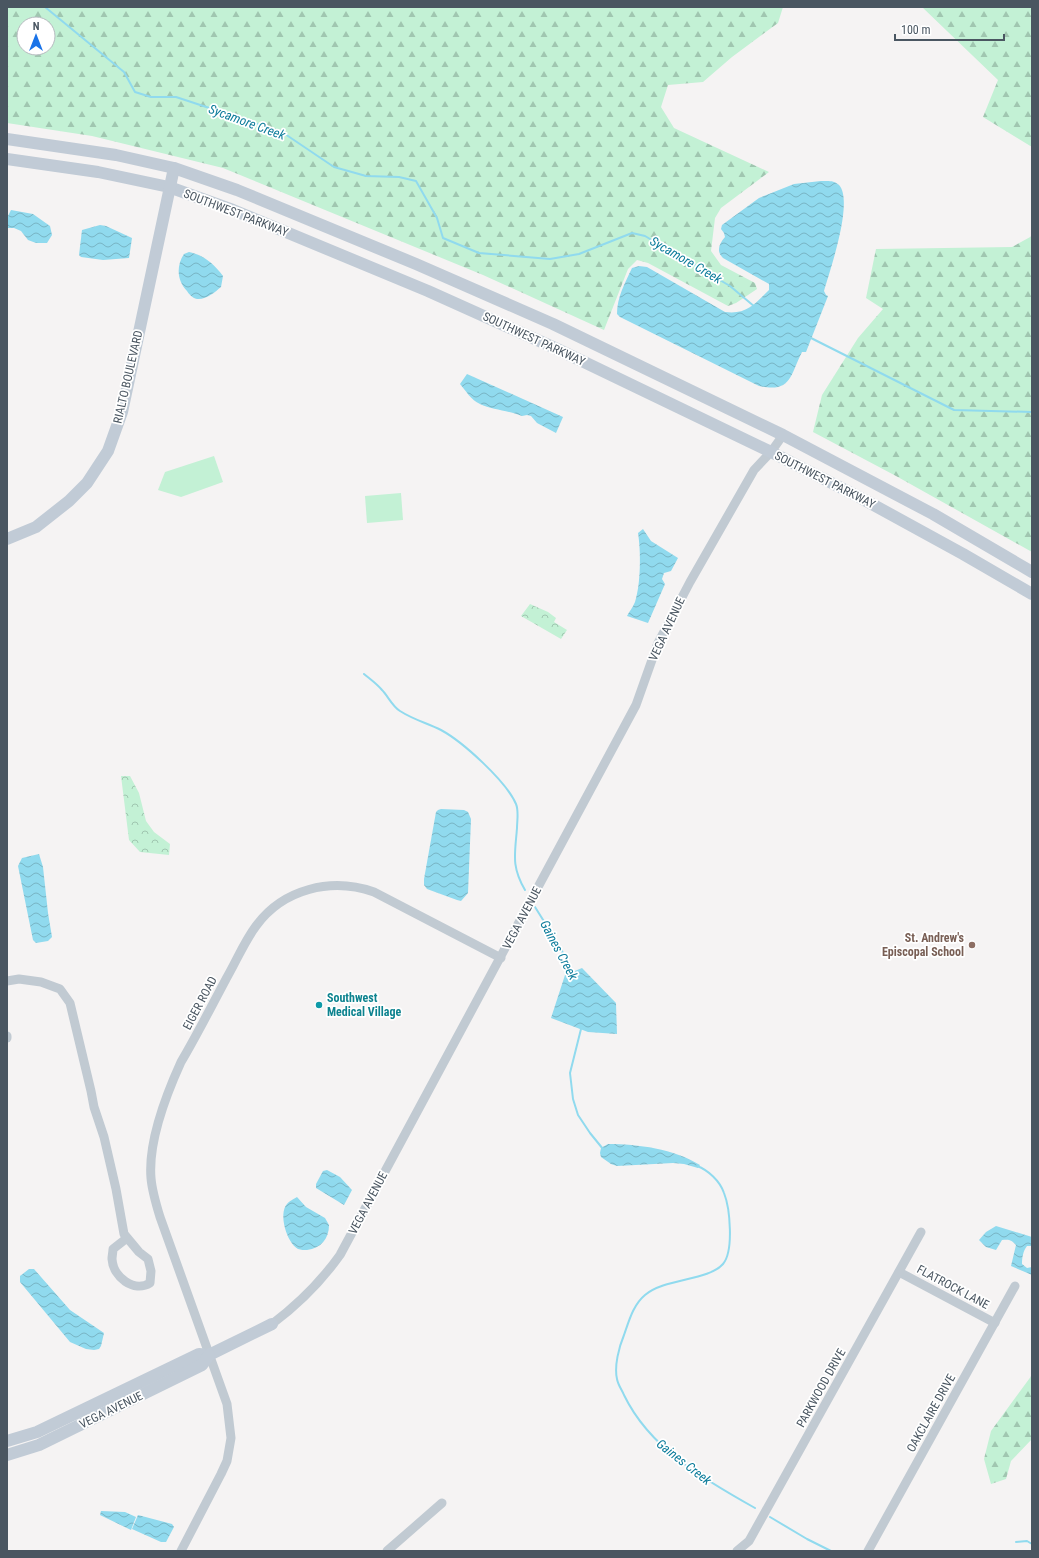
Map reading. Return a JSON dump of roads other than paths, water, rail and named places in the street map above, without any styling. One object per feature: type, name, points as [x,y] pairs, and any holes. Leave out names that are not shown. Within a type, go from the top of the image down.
[{"type":"main road","name":"SOUTHWEST PARKWAY","points":[[7,139],[116,155],[174,168],[244,193],[416,264],[553,324],[783,436],[933,514],[1032,572]]},
{"type":"main road","name":"SOUTHWEST PARKWAY","points":[[7,159],[98,172],[169,187],[233,210],[449,300],[555,348],[770,452],[859,497],[1032,594]]},
{"type":"main road","name":"RIALTO BOULEVARD","points":[[7,539],[36,526],[69,501],[86,483],[108,451],[122,412],[174,168]]},
{"type":"main road","name":"VEGA AVENUE","points":[[7,1455],[39,1445],[202,1365],[210,1355],[272,1324]]},
{"type":"main road","name":"VEGA AVENUE","points":[[7,1441],[37,1432],[199,1354],[210,1355]]},
{"type":"street","name":"VEGA AVENUE","points":[[272,1324],[309,1294],[340,1255],[636,705],[658,643],[690,582],[754,470],[783,436]]},
{"type":"street","name":"EIGER ROAD","points":[[181,1551],[221,1474],[229,1450],[231,1427],[227,1404],[155,1201],[151,1177],[151,1159],[156,1130],[172,1082],[181,1062],[256,926],[274,906],[287,897],[300,891],[331,886],[354,887],[374,892],[500,958]]},
{"type":"street","points":[[7,981],[19,979],[41,982],[60,989],[70,1003],[94,1107],[104,1137],[124,1234],[139,1252],[148,1259],[151,1271],[150,1283],[144,1287],[132,1286],[119,1276],[112,1260],[113,1249],[127,1238]]},
{"type":"street","name":"PARKWOOD DRIVE","points":[[737,1551],[749,1541],[921,1232]]},
{"type":"street","name":"FLATROCK LANE","points":[[900,1272],[995,1323]]},
{"type":"street","name":"OAKCLAIRE DRIVE","points":[[868,1551],[1015,1286]]},
{"type":"street","points":[[387,1551],[442,1503]]},
{"type":"street","points":[[749,1541],[751,1551]]},
{"type":"water","points":[[821,181],[833,182],[839,185],[843,193],[844,205],[842,220],[824,291],[828,296],[806,352],[802,352],[792,375],[784,385],[770,388],[759,386],[620,317],[617,314],[620,296],[632,268],[639,266],[647,267],[725,312],[739,312],[750,307],[769,290],[769,284],[723,258],[719,250],[721,242],[725,237],[721,229],[722,225],[759,198],[794,184]]},
{"type":"water","points":[[11,210],[33,214],[50,226],[52,235],[47,243],[36,243],[28,240],[21,231],[14,228],[7,228],[7,218]]},
{"type":"water","points":[[100,225],[106,226],[132,238],[129,258],[103,260],[81,257],[79,255],[82,230]]},
{"type":"water","points":[[189,252],[199,255],[208,261],[223,276],[221,287],[204,298],[194,298],[181,283],[179,268],[181,259],[184,254]]},
{"type":"water","points":[[467,374],[563,417],[556,433],[537,423],[531,416],[522,416],[511,412],[490,408],[477,402],[460,384]]},
{"type":"water","points":[[643,529],[651,541],[678,558],[671,571],[664,573],[662,579],[665,584],[648,623],[627,616],[637,595],[640,568],[638,533]]},
{"type":"water","points":[[441,809],[464,810],[468,812],[471,819],[468,893],[461,901],[427,889],[424,885],[436,812]]},
{"type":"water","points":[[39,854],[43,867],[52,937],[48,941],[36,943],[33,940],[18,866],[22,858]]},
{"type":"water","points":[[582,968],[616,1003],[617,1034],[588,1032],[551,1018],[565,975]]},
{"type":"water","points":[[608,1144],[656,1148],[679,1155],[700,1165],[698,1168],[673,1163],[617,1166],[601,1157],[601,1148]]},
{"type":"water","points":[[327,1170],[340,1177],[352,1190],[344,1205],[316,1188],[316,1184],[323,1171]]},
{"type":"water","points":[[297,1197],[306,1207],[325,1218],[329,1225],[326,1239],[320,1245],[312,1249],[298,1249],[290,1241],[287,1235],[283,1214],[284,1209],[290,1201]]},
{"type":"water","points":[[996,1226],[1032,1237],[1032,1246],[1027,1246],[1023,1255],[1022,1264],[1027,1268],[1032,1267],[1032,1275],[1011,1266],[1016,1245],[1012,1241],[1002,1240],[996,1250],[986,1247],[979,1240],[986,1232]]},
{"type":"water","points":[[29,1269],[34,1269],[70,1310],[104,1333],[99,1349],[86,1349],[70,1342],[20,1282],[20,1276]]},
{"type":"water","points":[[101,1511],[125,1512],[136,1517],[131,1530],[100,1515]]},
{"type":"water","points":[[138,1515],[172,1524],[174,1527],[166,1542],[161,1542],[132,1529]]},
{"type":"waterway","name":"Sycamore Creek","points":[[45,7],[124,72],[135,92],[151,97],[176,97],[282,132],[334,167],[366,176],[399,177],[416,181],[437,218],[443,238],[479,253],[550,259],[579,254],[632,233],[645,236],[730,286],[755,307]]},
{"type":"waterway","name":"Sycamore Creek","points":[[809,337],[954,410],[1032,412]]},
{"type":"waterway","name":"Gaines Creek","points":[[364,674],[384,692],[397,709],[410,717],[441,730],[461,743],[503,784],[517,807],[518,816],[515,860],[518,874],[525,890]]},
{"type":"waterway","name":"Gaines Creek","points":[[535,907],[560,947],[573,974]]},
{"type":"waterway","name":"Gaines Creek","points":[[581,1029],[570,1073],[573,1099],[578,1115],[603,1149]]},
{"type":"waterway","name":"Gaines Creek","points":[[697,1166],[713,1176],[720,1184],[724,1193],[728,1209],[730,1229],[729,1250],[726,1258],[723,1264],[716,1270],[707,1274],[653,1289],[641,1299],[632,1314],[620,1345],[616,1374],[624,1395],[648,1432],[680,1461],[698,1474],[755,1508]]},
{"type":"waterway","name":"Gaines Creek","points":[[770,1517],[807,1539],[831,1551]]},
{"type":"waterway","points":[[1016,1542],[1027,1541],[1032,1544]]},
{"type":"place","name":"St. Andrew's Episcopal School","points":[[972,945]]},
{"type":"place","name":"Southwest Medical Village","points":[[319,1005]]}]
